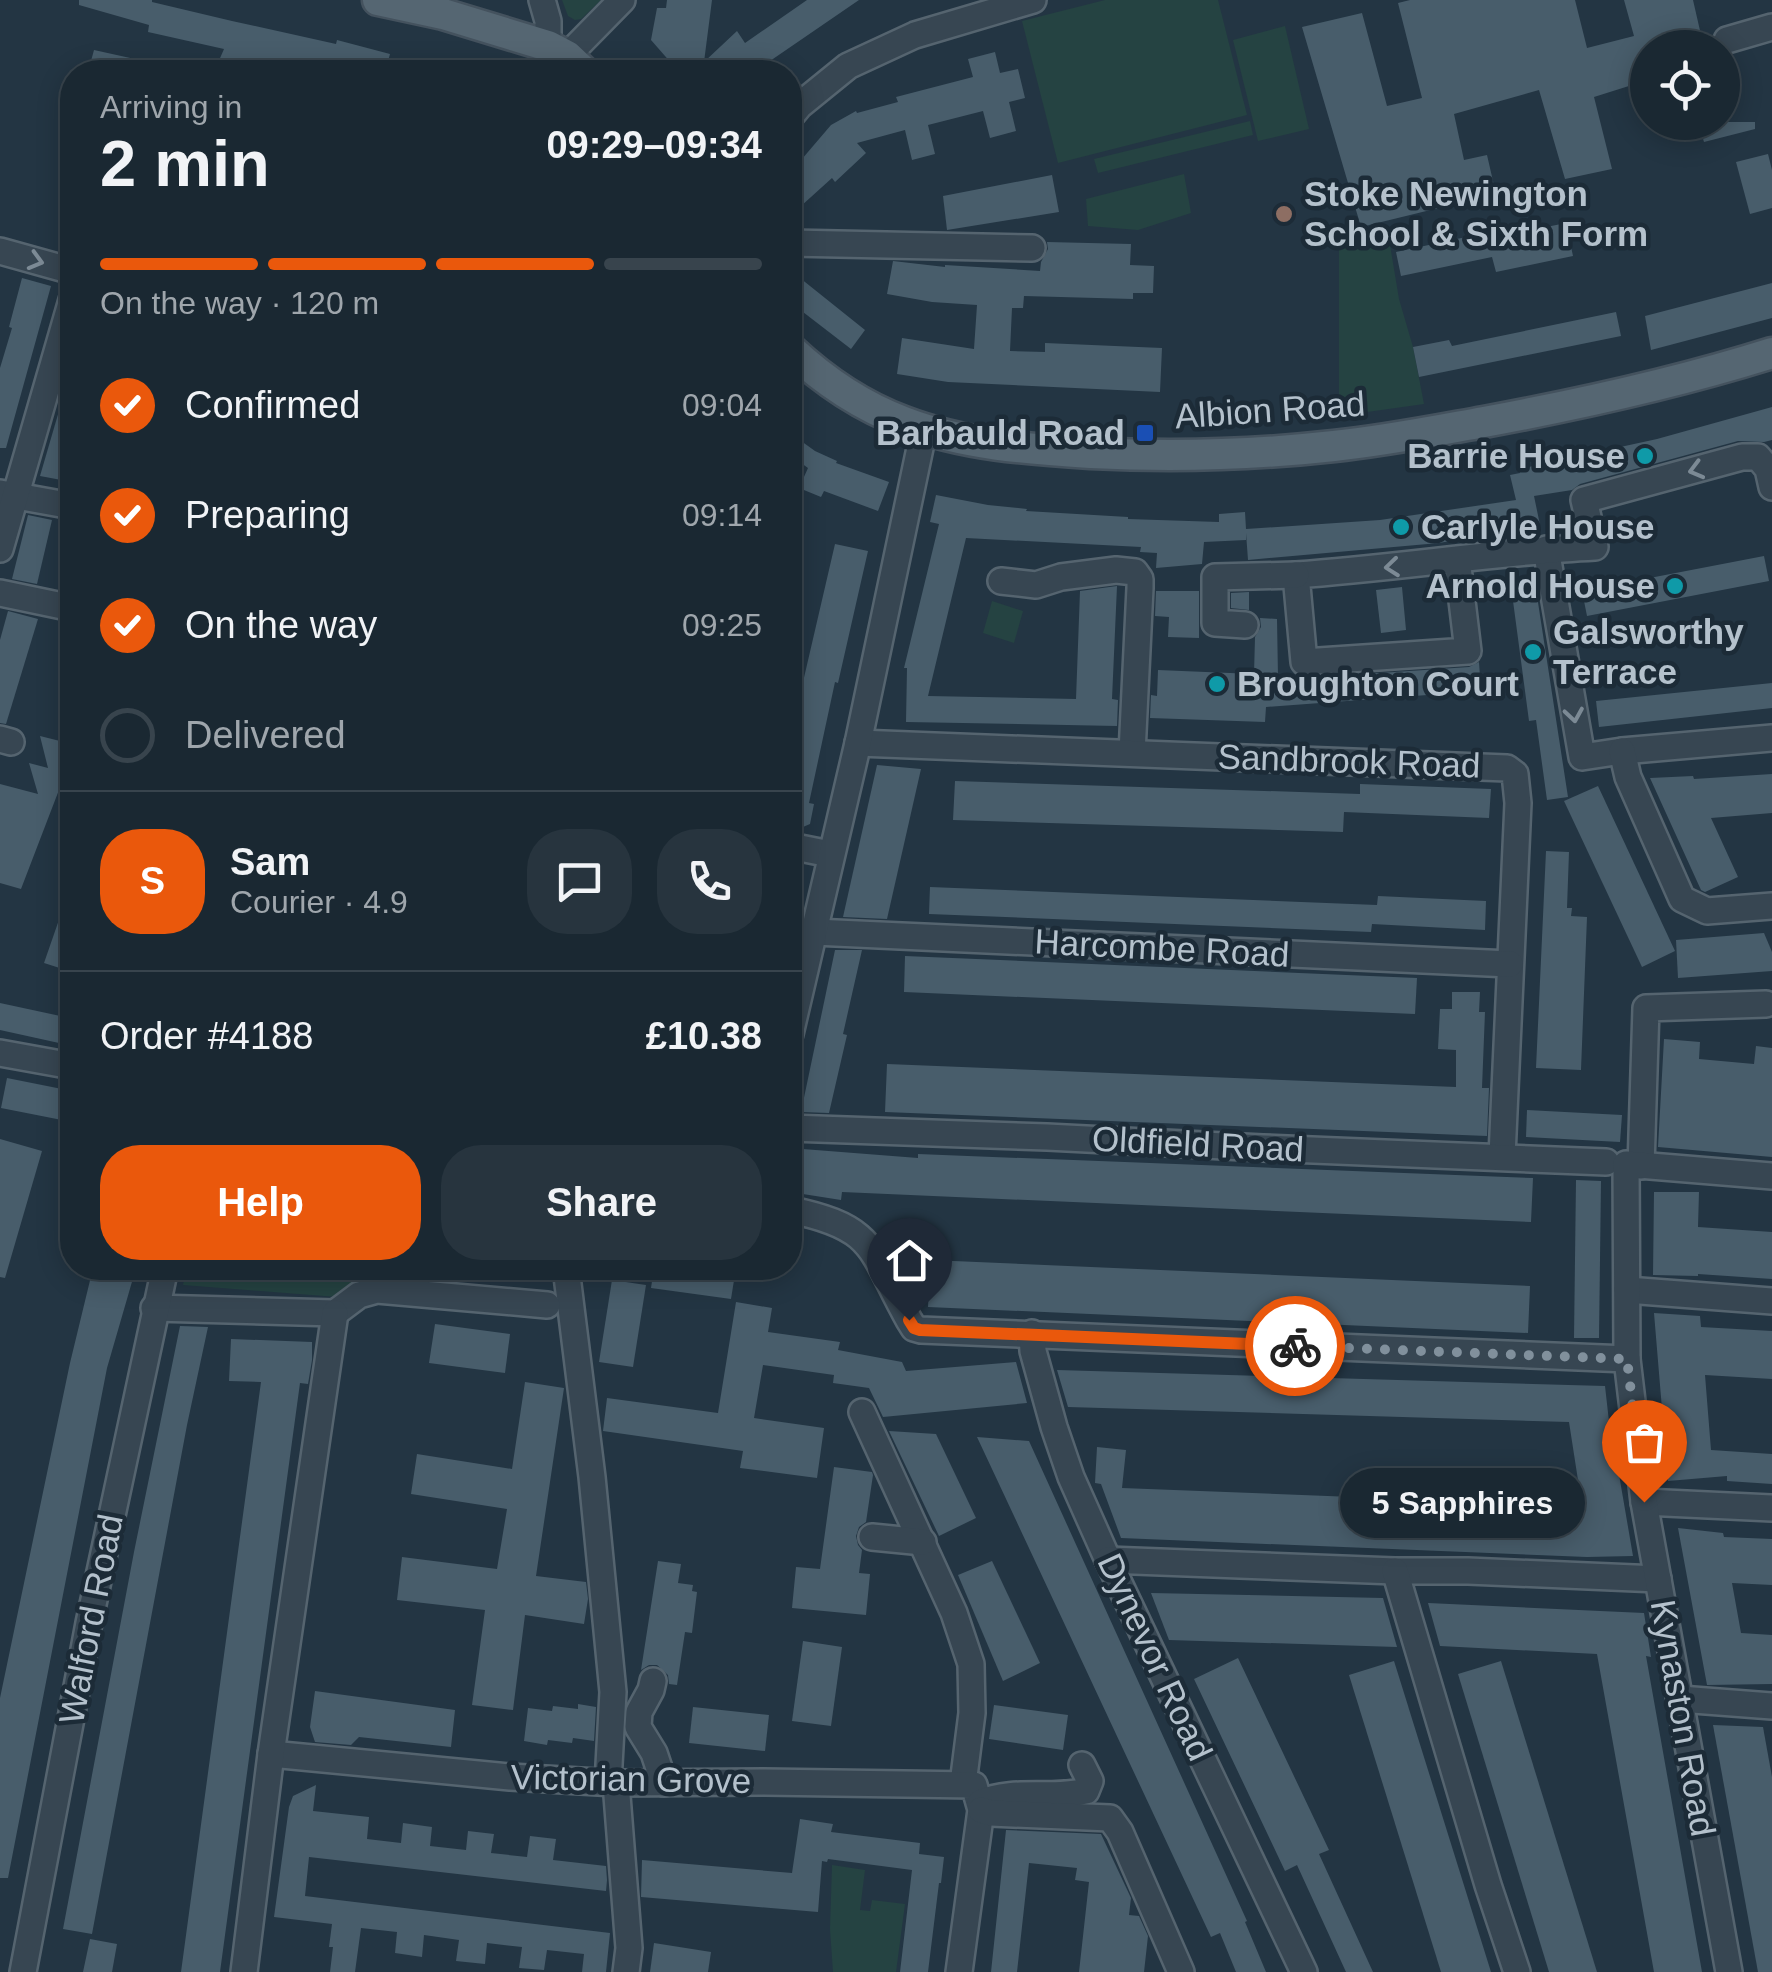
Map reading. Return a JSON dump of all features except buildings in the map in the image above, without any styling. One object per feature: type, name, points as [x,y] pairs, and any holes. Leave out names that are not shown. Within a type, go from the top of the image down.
[{"type":"main road","points":[[378,0],[442,14],[566,58]]},
{"type":"main road","name":"Albion Road","points":[[802,360],[844,392],[924,429],[1028,450],[1148,456],[1275,452],[1371,441],[1572,406],[1772,354]]},
{"type":"street","points":[[542,0],[566,58],[622,0]]},
{"type":"street","points":[[802,103],[848,66],[915,35],[1033,0]]},
{"type":"street","points":[[1740,36],[1772,27]]},
{"type":"street","points":[[802,243],[1032,248]]},
{"type":"street","points":[[0,251],[60,268]]},
{"type":"street","points":[[0,549],[7,495],[60,336]]},
{"type":"street","points":[[802,983],[858,744],[924,429]]},
{"type":"street","points":[[1245,625],[1215,623],[1215,577],[1296,575],[1596,547],[1584,500],[1742,458],[1758,457],[1768,469],[1772,487]]},
{"type":"street","points":[[7,495],[60,504]]},
{"type":"street","points":[[1546,550],[1582,757],[1772,738]]},
{"type":"street","points":[[1296,575],[1304,662],[1468,651],[1457,560]]},
{"type":"street","points":[[1001,581],[1036,586],[1116,570],[1136,572],[1140,588],[1132,754]]},
{"type":"street","points":[[0,593],[60,606]]},
{"type":"street","name":"Sandbrook Road","points":[[858,744],[1507,768],[1514,774],[1518,803],[1502,1156]]},
{"type":"street","points":[[1622,751],[1628,777],[1682,900],[1708,911],[1772,906]]},
{"type":"street","points":[[802,848],[830,854]]},
{"type":"street","name":"Harcombe Road","points":[[814,932],[1510,964]]},
{"type":"street","name":"Kynaston Road","points":[[1729,1972],[1644,1502],[1627,1359],[1624,1164],[1646,1008],[1766,1004]]},
{"type":"street","points":[[0,1053],[60,1064]]},
{"type":"street","name":"Oldfield Road","points":[[802,1128],[1502,1156],[1772,1176]]},
{"type":"street","points":[[802,1213],[834,1221],[854,1231],[869,1245],[914,1328],[1627,1359]]},
{"type":"street","name":"Walford Road","points":[[23,1972],[88,1623],[162,1280]]},
{"type":"street","points":[[567,1280],[592,1477],[612,1692],[612,1783],[628,1948],[626,1972]]},
{"type":"street","points":[[154,1308],[335,1313],[359,1295],[376,1290],[547,1305]]},
{"type":"street","points":[[1626,1290],[1772,1301]]},
{"type":"street","points":[[244,1972],[271,1754],[335,1313]]},
{"type":"street","name":"Dynevor Road","points":[[1032,1334],[1033,1351],[1071,1477],[1304,1972]]},
{"type":"street","points":[[862,1412],[954,1613],[971,1664],[974,1799],[959,1972]]},
{"type":"street","points":[[1644,1502],[1772,1508]]},
{"type":"street","points":[[872,1537],[923,1542]]},
{"type":"street","points":[[1108,1560],[1468,1570],[1658,1580]]},
{"type":"street","points":[[1395,1570],[1488,1885],[1518,1972]]},
{"type":"street","points":[[652,1682],[639,1712],[638,1727],[654,1753],[664,1783]]},
{"type":"street","points":[[1680,1700],[1772,1706]]},
{"type":"street","name":"Victorian Grove","points":[[271,1754],[510,1777],[974,1799],[1086,1791],[1090,1781],[1082,1765]]},
{"type":"street","points":[[974,1799],[991,1814],[1110,1818],[1120,1832],[1181,1972]]},
{"type":"green space","points":[[562,0],[601,0],[575,20],[568,16]]},
{"type":"green space","points":[[1105,0],[1218,0],[1247,115],[1058,163],[1022,21]]},
{"type":"green space","points":[[1285,26],[1309,129],[1258,141],[1233,40]]},
{"type":"green space","points":[[1250,121],[1253,135],[1098,173],[1094,159]]},
{"type":"green space","points":[[1184,174],[1191,213],[1138,230],[1088,226],[1086,199]]},
{"type":"green space","points":[[1388,233],[1424,404],[1339,416],[1339,244]]},
{"type":"green space","points":[[992,601],[1023,611],[1014,643],[983,633]]},
{"type":"green space","points":[[184,1280],[375,1280],[337,1297],[183,1285]]},
{"type":"green space","points":[[832,1865],[865,1870],[860,1910],[870,1911],[872,1900],[905,1904],[896,1972],[833,1972]]},
{"type":"way so far","points":[[1295,1346],[1627,1359],[1644,1502]]},
{"type":"place","name":"Stoke Newington School & Sixth Form","points":[[1284,214]]},
{"type":"place","name":"Barbauld Road","points":[[1145,433]]},
{"type":"place","name":"Barrie House","points":[[1645,456]]},
{"type":"place","name":"Carlyle House","points":[[1401,527]]},
{"type":"place","name":"Arnold House","points":[[1675,586]]},
{"type":"place","name":"Galsworthy Terrace","points":[[1533,652]]},
{"type":"place","name":"Broughton Court","points":[[1217,684]]},
{"type":"place","name":"5 Sapphires","points":[[1644,1502]]},
{"type":"route","points":[[909,1320],[920,1330],[1295,1346]]}]
